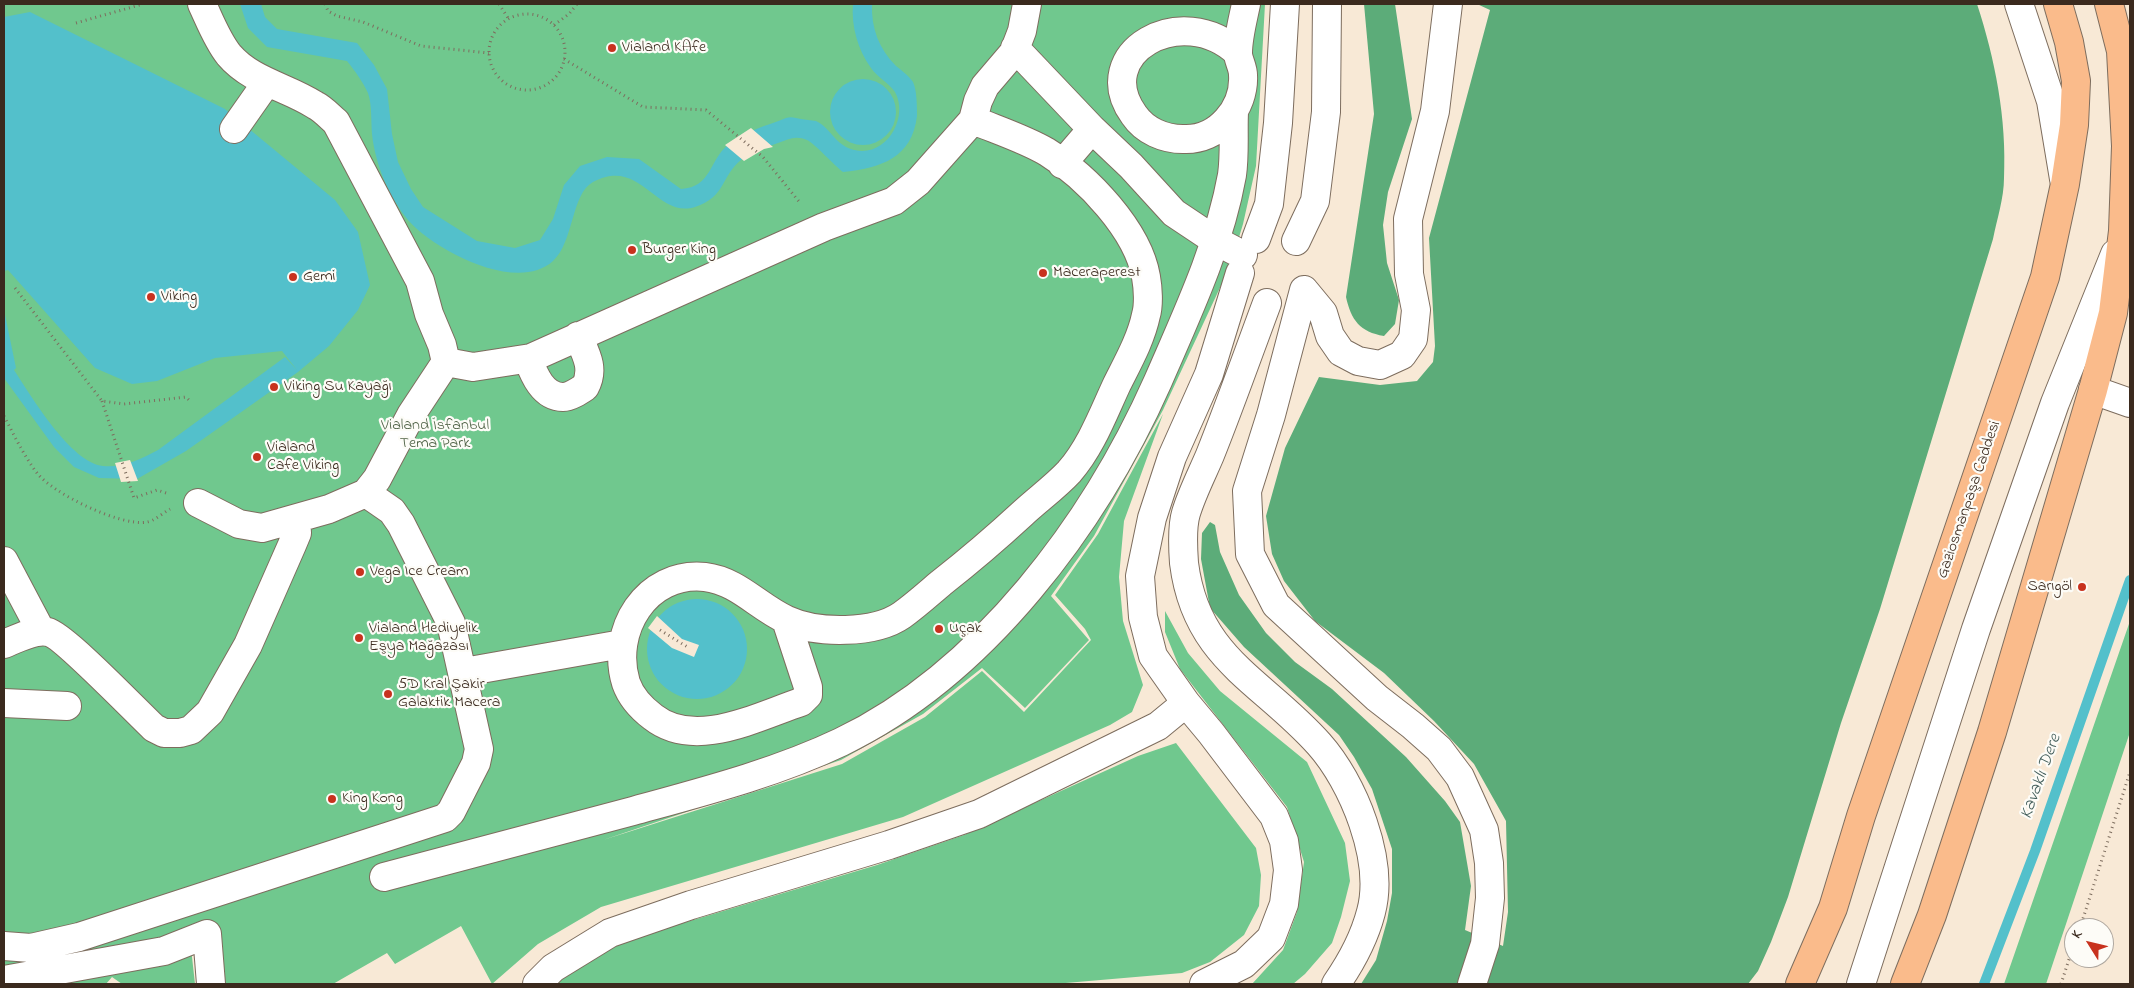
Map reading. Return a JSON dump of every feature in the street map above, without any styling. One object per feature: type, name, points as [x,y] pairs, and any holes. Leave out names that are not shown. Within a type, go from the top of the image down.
[{"type":"main road","name":"Gaziosmanpaşa Caddesi","points":[[1800,984],[1833,908],[1861,816],[2045,277],[2065,184],[2074,125],[2076,81],[2069,42],[2058,4]]},
{"type":"main road","points":[[1906,982],[1932,915],[1992,732],[2113,313],[2123,231],[2126,146],[2121,51],[2109,4]]},
{"type":"street","points":[[189,503],[239,524],[262,528],[351,501],[366,492],[377,479],[411,415],[446,362],[442,345],[429,314],[420,281],[336,122],[315,105],[267,82],[242,67],[229,54],[216,35],[202,4]]},
{"type":"street","points":[[446,362],[473,367],[528,359],[824,227],[894,201],[918,182],[973,120],[978,101],[985,86],[1015,48],[1022,32],[1027,4]]},
{"type":"street","points":[[1238,54],[1246,4]]},
{"type":"street","points":[[1204,984],[1244,964],[1271,938],[1284,904],[1288,870],[1284,841],[1274,816],[1186,703],[1154,656],[1143,617],[1140,576],[1152,518],[1172,456],[1209,374],[1246,256],[1269,204],[1278,123],[1285,4]]},
{"type":"street","points":[[1328,4],[1326,112],[1315,201],[1305,264],[1271,415],[1247,491],[1250,554],[1276,605],[1377,698],[1439,749],[1460,777],[1484,830],[1489,863],[1490,898],[1486,944],[1473,980]]},
{"type":"street","points":[[1305,264],[1296,298],[1285,303],[1267,303],[1248,292],[1246,256],[1267,234],[1279,233],[1305,264],[1330,336],[1340,352],[1358,361],[1380,365],[1402,355],[1413,338],[1416,310],[1409,274],[1408,219],[1435,111],[1448,4]]},
{"type":"street","points":[[2019,4],[2051,101],[2065,184]]},
{"type":"street","points":[[384,877],[664,802],[748,777],[841,742],[908,703],[963,660],[1032,586],[1090,506],[1140,420],[1216,241],[1232,172],[1234,112],[1242,87],[1244,73],[1238,54],[1226,36],[1210,24],[1190,19],[1169,20],[1150,27],[1135,42],[1125,60],[1122,79],[1125,98],[1134,115],[1148,129],[1166,137],[1185,140],[1204,136],[1221,126],[1234,112]]},
{"type":"street","points":[[1015,48],[1092,129],[1131,166],[1174,213],[1216,241],[1246,256]]},
{"type":"street","points":[[234,129],[267,82]]},
{"type":"street","points":[[786,620],[808,687],[808,695],[801,702],[709,732],[684,732],[661,724],[642,708],[628,688],[621,664],[622,644],[633,612],[652,593],[676,580],[703,577],[729,583],[786,620],[817,630],[860,629],[900,617],[989,544],[1069,471],[1093,435],[1130,358],[1147,313],[1146,277],[1131,237],[1098,195],[1046,152],[973,120]]},
{"type":"street","points":[[1062,164],[1092,129]]},
{"type":"street","points":[[1861,984],[1976,629],[2055,403],[2109,271],[2123,231]]},
{"type":"street","points":[[1267,303],[1186,514],[1184,561],[1192,604],[1217,648],[1246,678],[1318,742],[1333,760],[1364,821],[1374,867],[1372,910],[1356,956],[1336,984]]},
{"type":"street","points":[[528,359],[537,380],[543,388],[555,396],[565,398],[574,394],[585,387],[590,373],[589,363],[578,336]]},
{"type":"street","points":[[2092,390],[2130,403]]},
{"type":"street","points":[[4,946],[31,948],[80,937],[445,818],[451,812],[476,763],[479,749],[464,672],[451,623],[401,524],[392,511],[366,492]]},
{"type":"street","points":[[4,644],[40,631],[50,632],[70,648],[154,728],[164,733],[180,733],[191,730],[210,712],[248,645],[297,532],[296,519]]},
{"type":"street","points":[[4,561],[40,631]]},
{"type":"street","points":[[464,672],[622,644]]},
{"type":"street","points":[[4,703],[67,706]]},
{"type":"street","points":[[536,984],[553,968],[610,933],[690,905],[889,845],[979,814],[1158,726],[1186,703]]},
{"type":"street","points":[[4,980],[164,951],[207,934],[211,984]]},
{"type":"path","points":[[76,23],[143,4]]},
{"type":"path","points":[[325,4],[328,11],[338,16],[363,22],[421,46],[489,53]]},
{"type":"path","points":[[499,4],[508,18]]},
{"type":"path","points":[[554,25],[569,14],[577,4]]},
{"type":"path","points":[[520,14],[544,17],[554,25],[561,35],[565,47],[560,71],[551,81],[540,87],[527,90],[515,88],[504,82],[495,73],[489,53],[492,36],[498,26],[508,18],[520,14]]},
{"type":"path","points":[[564,59],[643,107],[706,110],[763,157],[797,196]]},
{"type":"path","points":[[15,288],[102,401],[134,498],[157,490],[166,492],[189,503]]},
{"type":"path","points":[[102,401],[124,404],[186,397],[190,401]]},
{"type":"path","points":[[4,416],[37,473],[54,490],[79,503],[131,522],[148,522],[189,503]]},
{"type":"path","points":[[656,627],[673,640],[689,648]]},
{"type":"path","points":[[2083,918],[2130,772]]},
{"type":"path","points":[[2060,984],[2066,968]]},
{"type":"green space","name":"Vialand İsfanbul Tema Park","points":[[4,4],[1265,4],[1256,166],[1243,224],[1231,264],[1163,410],[1094,536],[1051,596],[1089,640],[1025,708],[982,668],[923,714],[841,760],[603,840],[842,764],[925,717],[982,671],[1024,712],[1091,640],[1085,629],[1055,595],[1098,534],[1163,414],[1124,521],[1119,577],[1123,621],[1143,685],[1132,712],[1110,725],[903,817],[601,907],[538,944],[492,984],[461,926],[395,964],[387,953],[333,984],[221,984],[191,948],[195,984],[122,984],[112,977],[106,984],[58,984],[81,977],[4,984]]},
{"type":"green space","points":[[1364,4],[1395,4],[1412,119],[1388,192],[1383,225],[1387,263],[1399,300],[1395,324],[1384,336],[1369,331],[1358,324],[1351,312],[1346,297],[1374,114]]},
{"type":"green space","points":[[1477,4],[1977,4],[1989,46],[2002,112],[2004,134],[2004,186],[1993,239],[1880,609],[1841,723],[1788,897],[1758,971],[1748,984],[1361,984],[1376,960],[1387,921],[1392,893],[1392,849],[1372,789],[1339,735],[1244,647],[1210,608],[1201,559],[1202,533],[1210,522],[1215,525],[1220,552],[1239,595],[1266,633],[1295,662],[1332,689],[1406,757],[1445,801],[1460,822],[1471,886],[1465,930],[1503,946],[1508,912],[1506,821],[1474,764],[1434,721],[1384,673],[1315,621],[1284,581],[1272,554],[1266,516],[1285,448],[1319,377],[1380,385],[1417,381],[1433,362],[1435,346],[1429,238],[1490,10]]},
{"type":"green space","points":[[1165,611],[1188,653],[1220,691],[1307,762],[1345,843],[1350,881],[1332,943],[1305,974],[1293,984],[1252,984],[1283,950],[1297,912],[1304,862],[1287,807],[1180,669],[1165,632]]},
{"type":"green space","points":[[2130,621],[2130,732],[2068,918],[2064,918],[2064,930],[2046,984],[2004,984]]},
{"type":"green space","points":[[1176,743],[1256,848],[1261,875],[1259,906],[1244,935],[1210,962],[1182,973],[1054,984],[558,984],[562,978],[610,948],[673,926],[877,865],[964,835],[1138,756]]},
{"type":"water","points":[[240,4],[261,4],[265,17],[277,29],[357,43],[374,65],[387,89],[392,134],[398,162],[411,189],[423,207],[477,241],[515,248],[540,240],[553,219],[564,185],[580,166],[607,157],[639,159],[681,189],[699,183],[709,172],[722,151],[735,140],[756,129],[788,117],[816,121],[822,124],[840,143],[853,150],[862,151],[881,145],[894,130],[898,121],[898,101],[895,92],[874,71],[862,54],[854,29],[853,4],[872,4],[877,38],[885,53],[913,82],[916,94],[917,116],[909,142],[901,151],[882,164],[843,172],[807,140],[792,138],[749,154],[735,166],[712,198],[695,207],[681,208],[669,204],[636,182],[624,177],[610,176],[593,182],[580,197],[565,242],[560,253],[553,261],[538,270],[519,273],[498,270],[477,264],[437,244],[420,232],[401,211],[389,191],[376,157],[368,93],[347,61],[267,47],[248,28]]},
{"type":"water","points":[[30,12],[225,109],[335,200],[358,232],[370,285],[358,310],[329,346],[298,372],[186,451],[137,479],[99,478],[74,467],[54,447],[4,378],[4,310],[16,368],[14,370],[41,411],[65,441],[91,462],[103,466],[125,464],[158,450],[285,357],[297,370],[282,351],[215,358],[157,381],[132,384],[95,368],[8,270],[4,271],[4,17]]},
{"type":"water","points":[[869,79],[887,88],[894,99],[896,112],[894,125],[887,136],[876,143],[857,145],[839,136],[832,125],[830,106],[839,88],[850,81]]},
{"type":"water","points":[[697,599],[716,603],[732,614],[743,630],[747,649],[743,668],[732,684],[716,695],[697,699],[678,695],[662,684],[651,668],[647,649],[651,630],[662,614],[678,603]]},
{"type":"pier","points":[[751,128],[773,147],[764,149],[744,161],[725,145]]},
{"type":"pier","points":[[130,460],[138,481],[121,482],[115,463]]},
{"type":"pier","points":[[657,616],[682,639],[699,645],[694,657],[672,648],[648,628]]},
{"type":"waterway","name":"Kavaklı Dere","points":[[1984,984],[2035,851],[2130,580]]},
{"type":"place","name":"Vialand KAfe","points":[[612,48]]},
{"type":"place","name":"Burger King","points":[[632,250]]},
{"type":"place","name":"Maceraperest","points":[[1043,273]]},
{"type":"place","name":"Gemi","points":[[293,277]]},
{"type":"place","name":"Viking","points":[[151,297]]},
{"type":"place","name":"Viking Su Kayağı","points":[[274,387]]},
{"type":"place","name":"Vialand Cafe Viking","points":[[257,457]]},
{"type":"place","name":"Vega Ice Cream","points":[[360,572]]},
{"type":"place","name":"Sarıgöl","points":[[2082,587]]},
{"type":"place","name":"Uçak","points":[[939,629]]},
{"type":"place","name":"Vialand Hediyelik Eşya Mağazası","points":[[359,638]]},
{"type":"place","name":"5D Kral Şakir Galaktik Macera","points":[[388,694]]},
{"type":"place","name":"King Kong","points":[[332,799]]}]
